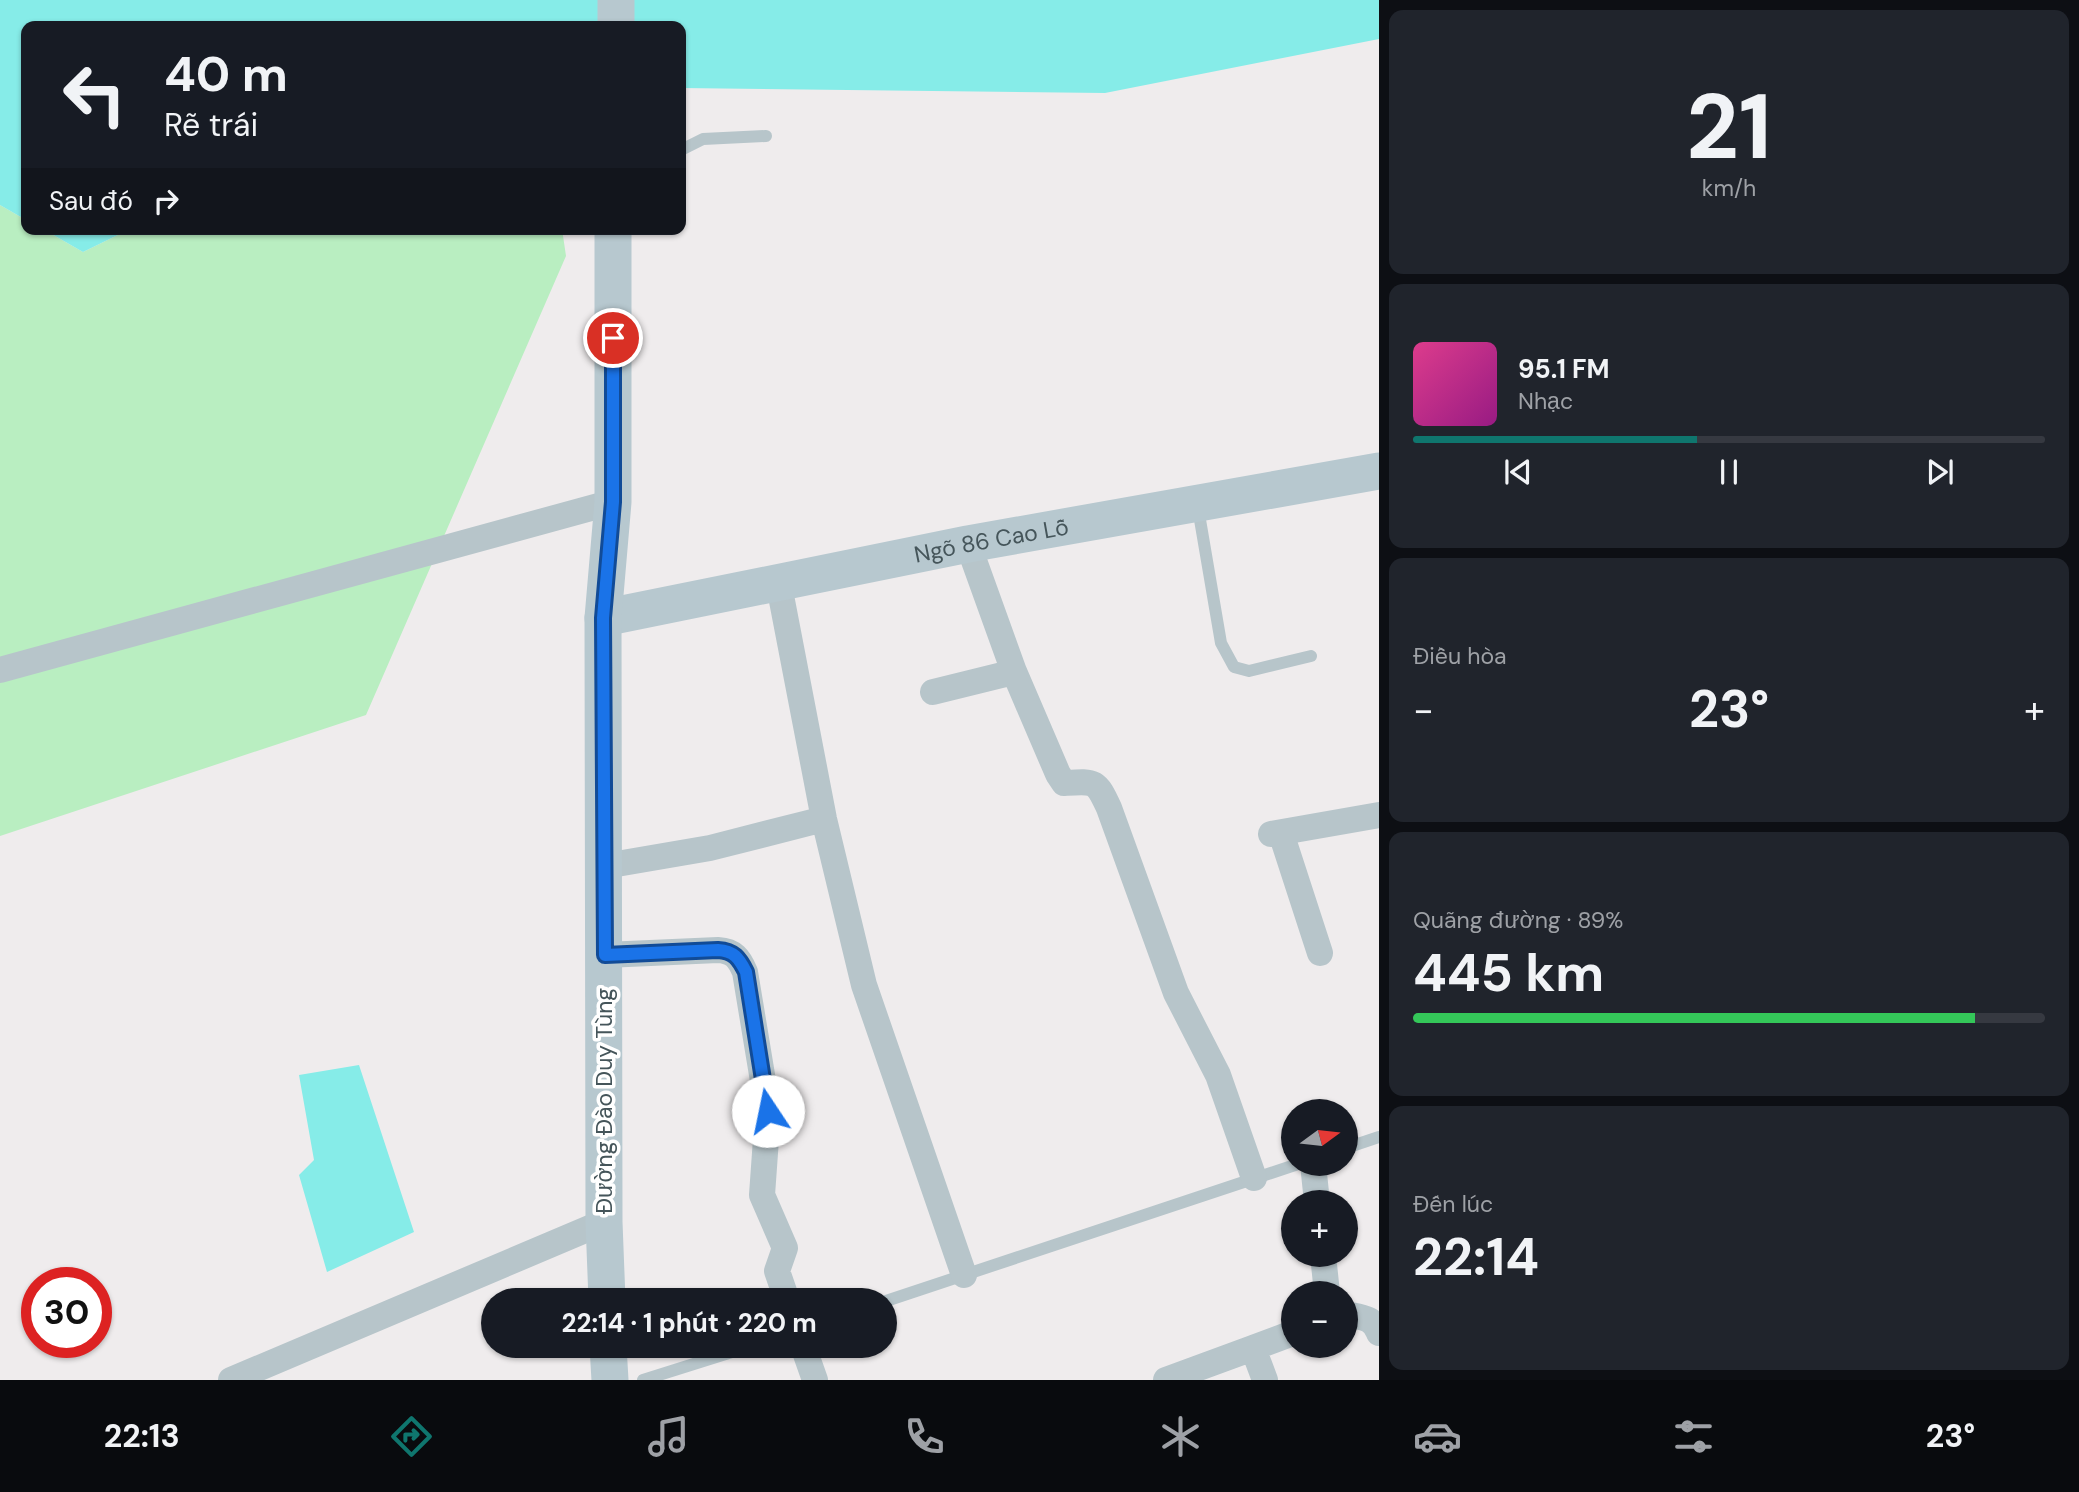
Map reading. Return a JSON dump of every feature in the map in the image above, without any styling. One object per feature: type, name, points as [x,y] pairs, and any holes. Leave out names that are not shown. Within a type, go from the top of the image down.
[{"type":"street","points":[[616,0],[616,21]]},
{"type":"street","name":"Đường Đào Duy Tùng","points":[[607,1288],[604,1222],[603,618],[613,502],[613,235]]},
{"type":"street","name":"Ngõ 86 Cao Lỗ","points":[[603,618],[778,580],[968,544],[1379,471]]},
{"type":"street","points":[[0,670],[613,502]]},
{"type":"street","points":[[968,544],[1013,669],[1058,774],[1065,783],[1091,781],[1099,787],[1110,808],[1176,993],[1218,1075],[1254,1178]]},
{"type":"street","points":[[778,580],[824,819],[864,985],[964,1275]]},
{"type":"street","points":[[933,692],[1010,673],[1013,669]]},
{"type":"street","points":[[1320,953],[1276,833],[1379,815]]},
{"type":"street","points":[[605,866],[710,848],[824,819]]},
{"type":"street","points":[[605,955],[729,951],[739,959],[746,972],[768,1111],[762,1195],[785,1248],[777,1272],[783,1288]]},
{"type":"street","points":[[231,1380],[604,1222]]},
{"type":"street","points":[[1358,1317],[1368,1319],[1377,1326],[1379,1333]]},
{"type":"street","points":[[1166,1380],[1281,1338]]},
{"type":"street","points":[[1253,1348],[1265,1380]]},
{"type":"street","points":[[609,1358],[610,1380]]},
{"type":"street","points":[[807,1358],[815,1380]]},
{"type":"lane","points":[[686,148],[703,139],[766,136]]},
{"type":"lane","points":[[1197,504],[1221,643],[1234,667],[1249,671],[1311,656]]},
{"type":"lane","points":[[1358,1144],[1379,1137]]},
{"type":"lane","points":[[897,1297],[1281,1169]]},
{"type":"lane","points":[[643,1380],[713,1358]]},
{"type":"green space","points":[[0,205],[21,217],[21,235],[53,235],[83,252],[118,235],[563,235],[566,256],[366,715],[0,836]]},
{"type":"water","points":[[0,0],[1379,0],[1379,39],[1105,93],[686,88],[686,21],[21,21],[21,217],[0,205]]},
{"type":"water","points":[[53,235],[118,235],[83,252]]},
{"type":"water","points":[[359,1065],[414,1232],[327,1272],[299,1175],[314,1160],[299,1075]]},
{"type":"route","points":[[613,338],[613,502],[603,618],[605,955],[718,950],[729,951],[739,959],[746,972],[768,1111]]}]
